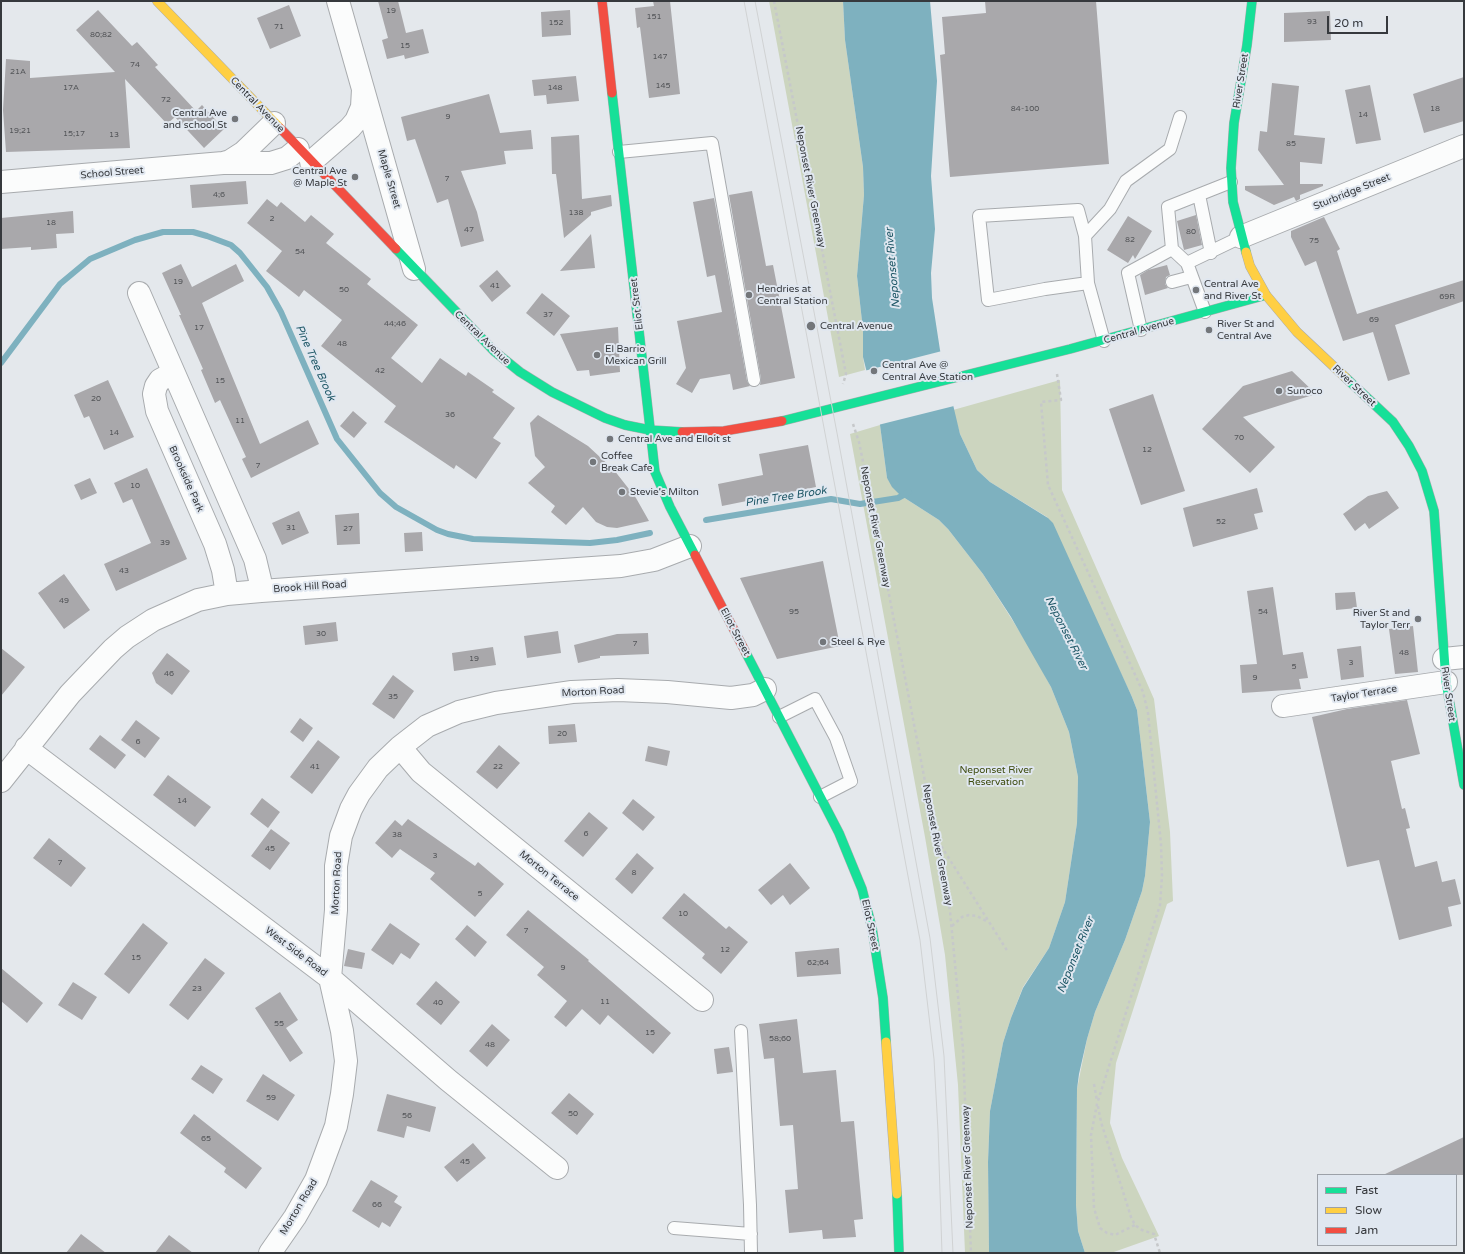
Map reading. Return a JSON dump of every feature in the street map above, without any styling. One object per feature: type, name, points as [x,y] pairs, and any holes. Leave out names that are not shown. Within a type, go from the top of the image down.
[{"type":"street","name":"Central Avenue","points":[[157,1],[304,156],[494,351],[520,372],[552,392],[605,418],[650,430],[687,432],[724,431],[754,428],[953,377],[1051,354],[1266,295]]},
{"type":"street","name":"Maple Street","points":[[338,1],[414,269]]},
{"type":"street","name":"Eliot Street","points":[[602,1],[653,462],[660,484],[690,546],[820,796],[855,869],[867,907],[883,998],[898,1180],[898,1253]]},
{"type":"street","name":"River Street","points":[[1252,1],[1247,45],[1234,123],[1231,182],[1241,237],[1250,266],[1266,295],[1297,332],[1393,422],[1418,462],[1428,484],[1434,510],[1454,658],[1446,682],[1464,785]]},
{"type":"street","name":"Maple Street","points":[[304,156],[356,121],[362,107],[363,89]]},
{"type":"street","name":"School Street","points":[[222,163],[230,161],[244,152],[274,123]]},
{"type":"street","name":"Sturbridge Street","points":[[1241,237],[1464,146]]},
{"type":"street","name":"School Street","points":[[1,182],[222,163],[272,163],[287,158],[304,156]]},
{"type":"street","points":[[139,293],[255,560],[261,591]]},
{"type":"street","name":"Brookside Park","points":[[173,372],[160,380],[156,386],[154,394],[157,411],[215,544],[223,570],[228,594]]},
{"type":"street","name":"Brook Hill Road","points":[[1,780],[84,678],[127,637],[153,620],[183,605],[198,600],[228,594],[261,591],[615,567],[654,560],[690,546]]},
{"type":"street","name":"Taylor Terrace","points":[[1283,706],[1446,682]]},
{"type":"street","name":"Morton Road","points":[[270,1253],[295,1217],[316,1180],[331,1143],[338,1115],[346,1061],[342,1031],[330,978],[336,910],[336,866],[341,836],[351,809],[359,794],[378,768],[400,747],[427,726],[442,718],[476,707],[519,698],[572,692],[618,690],[667,692],[731,698],[753,695],[764,689]]},
{"type":"street","name":"Morton Terrace","points":[[400,747],[421,772],[702,1000]]},
{"type":"street","name":"West Side Road","points":[[26,748],[330,978],[448,1080],[557,1168]]},
{"type":"lane","points":[[1085,236],[1110,209],[1126,180],[1170,149],[1180,117]]},
{"type":"lane","points":[[619,152],[712,143],[754,380]]},
{"type":"lane","points":[[1205,312],[1186,263],[1172,249],[1168,207],[1231,182]]},
{"type":"lane","points":[[1199,194],[1211,252]]},
{"type":"lane","points":[[1088,283],[1045,289],[988,300],[979,216],[1078,210],[1085,236],[1088,283],[1104,340]]},
{"type":"lane","points":[[1186,263],[1241,237]]},
{"type":"lane","points":[[1141,330],[1139,291],[1128,274],[1172,249]]},
{"type":"lane","points":[[1172,282],[1191,277]]},
{"type":"lane","points":[[779,717],[815,699],[836,738],[851,781],[820,796]]},
{"type":"lane","points":[[741,1031],[751,1253]]},
{"type":"lane","points":[[674,1228],[751,1234]]},
{"type":"path","name":"Neponset River Greenway","points":[[774,1],[846,374]]},
{"type":"path","points":[[1051,354],[1061,400],[1041,402],[1048,485],[1143,692],[1148,713],[1161,844],[1162,876],[1160,905],[1097,1104],[1091,1135],[1094,1208],[1100,1228],[1107,1233],[1115,1234],[1135,1225]]},
{"type":"path","name":"Neponset River Greenway","points":[[859,442],[952,926],[964,1049],[971,1253]]},
{"type":"path","points":[[936,838],[1008,952]]},
{"type":"path","points":[[952,926],[962,917],[969,915],[984,918],[989,923]]},
{"type":"path","points":[[1094,1084],[1101,1122],[1135,1225],[1142,1230],[1154,1234],[1160,1253]]},
{"type":"green space","points":[[769,1],[843,1],[845,40],[863,167],[864,195],[857,276],[863,330],[863,357],[865,370],[839,377]]},
{"type":"green space","points":[[1060,380],[1062,490],[1154,699],[1170,832],[1173,901],[1167,904],[1116,1063],[1110,1123],[1122,1158],[1159,1236],[1111,1253],[1085,1253],[1078,1231],[1076,1205],[1077,1089],[1087,1039],[1095,1012],[1125,940],[1142,891],[1145,876],[1150,822],[1137,710],[1047,517],[990,482],[977,470],[960,434],[953,410]]},
{"type":"green space","name":"Neponset River Reservation","points":[[880,425],[887,478],[900,495],[939,520],[948,529],[983,574],[1032,651],[1051,687],[1069,732],[1078,777],[1077,823],[1065,902],[1049,948],[1023,987],[1011,1018],[1003,1043],[990,1111],[988,1162],[989,1253],[965,1253],[958,1085],[945,955],[925,837],[850,434]]},
{"type":"water","name":"Neponset River","points":[[843,1],[930,1],[937,81],[931,176],[935,229],[931,273],[932,298],[940,350],[960,434],[977,470],[990,482],[1048,518],[1053,523],[1137,710],[1150,822],[1145,876],[1142,891],[1125,940],[1095,1012],[1079,1074],[1077,1089],[1076,1205],[1078,1231],[1085,1253],[989,1253],[988,1162],[990,1111],[1003,1043],[1011,1018],[1023,988],[1049,948],[1065,902],[1077,823],[1078,777],[1069,732],[1051,687],[1011,617],[983,574],[948,529],[939,520],[900,495],[892,487],[887,478],[880,425],[863,357],[863,330],[857,276],[864,195],[863,167],[845,40]]},
{"type":"pier","points":[[942,351],[954,406],[878,425],[864,371]]},
{"type":"building","points":[[378,1],[398,1],[406,33],[423,29],[429,53],[405,59],[404,55],[387,59],[382,40],[388,38]]},
{"type":"building","points":[[653,1],[670,1],[680,94],[649,98],[640,27],[637,28],[635,8],[654,6]]},
{"type":"building","points":[[985,1],[1096,1],[1109,164],[950,177],[940,55],[945,54],[942,17],[986,13]]},
{"type":"building","points":[[289,5],[301,36],[270,49],[257,18]]},
{"type":"building","points":[[98,10],[132,46],[137,42],[158,65],[155,67],[196,111],[202,105],[224,129],[204,148],[175,117],[167,124],[125,79],[130,148],[6,152],[3,110],[6,59],[30,61],[30,78],[115,72],[76,30]]},
{"type":"building","points":[[570,10],[571,35],[542,37],[541,12]]},
{"type":"building","points":[[1330,11],[1331,40],[1284,42],[1284,13]]},
{"type":"building","points":[[576,76],[579,101],[547,104],[546,95],[534,96],[532,80]]},
{"type":"building","points":[[1464,77],[1464,121],[1424,133],[1413,94]]},
{"type":"building","points":[[1272,83],[1299,86],[1294,135],[1325,138],[1322,164],[1300,162],[1300,184],[1323,184],[1323,186],[1300,195],[1300,199],[1296,201],[1294,197],[1274,205],[1245,190],[1245,186],[1284,185],[1258,150],[1260,131],[1267,132]]},
{"type":"building","points":[[1370,85],[1381,140],[1356,144],[1345,90]]},
{"type":"building","points":[[489,94],[500,133],[531,130],[533,149],[504,151],[506,164],[461,171],[477,212],[484,241],[461,247],[448,199],[437,203],[415,139],[407,141],[401,117]]},
{"type":"building","points":[[579,135],[582,199],[611,195],[612,206],[591,212],[591,215],[564,238],[556,174],[552,174],[551,137]]},
{"type":"building","points":[[246,181],[248,204],[192,208],[190,185]]},
{"type":"building","points":[[752,191],[766,266],[773,265],[795,378],[760,385],[761,379],[729,195]]},
{"type":"building","points":[[714,198],[747,381],[750,386],[733,390],[730,374],[700,379],[692,393],[676,384],[686,368],[677,321],[722,312],[715,275],[707,277],[693,202]]},
{"type":"building","points":[[267,199],[277,207],[281,202],[305,222],[311,215],[334,234],[326,243],[371,279],[367,284],[418,325],[391,358],[422,383],[440,358],[466,376],[468,372],[494,390],[492,392],[515,408],[493,438],[501,443],[476,479],[456,465],[454,469],[384,422],[396,406],[321,346],[342,320],[304,290],[299,297],[266,271],[282,251],[247,223]]},
{"type":"building","points":[[73,211],[74,233],[56,234],[57,248],[31,250],[31,247],[1,249],[1,218]]},
{"type":"building","points":[[1196,215],[1202,245],[1184,250],[1177,221]]},
{"type":"building","points":[[1128,216],[1152,231],[1135,259],[1133,255],[1128,263],[1107,250]]},
{"type":"building","points":[[1324,217],[1340,249],[1337,251],[1357,314],[1464,280],[1464,301],[1395,325],[1410,374],[1388,381],[1373,332],[1343,341],[1316,261],[1305,266],[1291,237],[1291,231]]},
{"type":"building","points":[[591,234],[595,268],[560,271]]},
{"type":"building","points":[[181,264],[192,287],[236,264],[244,281],[202,303],[260,444],[308,420],[319,444],[251,478],[242,459],[246,457],[220,400],[215,403],[201,370],[203,369],[179,315],[181,315],[162,273]]},
{"type":"building","points":[[1167,265],[1170,275],[1166,277],[1165,284],[1168,288],[1145,295],[1140,275],[1148,270]]},
{"type":"building","points":[[497,270],[511,286],[492,302],[479,286]]},
{"type":"building","points":[[542,293],[570,316],[554,336],[526,313]]},
{"type":"building","points":[[618,327],[620,372],[590,376],[589,370],[577,371],[560,334]]},
{"type":"building","points":[[1292,371],[1316,394],[1243,417],[1275,447],[1250,473],[1202,429],[1243,386]]},
{"type":"building","points":[[108,380],[134,437],[104,450],[89,416],[84,418],[74,395]]},
{"type":"building","points":[[1153,394],[1185,491],[1141,505],[1109,409]]},
{"type":"building","points":[[353,411],[367,423],[354,438],[340,426]]},
{"type":"building","points":[[538,415],[588,446],[614,470],[636,498],[649,521],[617,528],[607,527],[596,522],[583,507],[566,525],[551,512],[555,506],[528,483],[545,467],[535,456],[530,423]]},
{"type":"building","points":[[808,445],[816,487],[722,506],[718,484],[763,475],[759,454]]},
{"type":"building","points":[[147,468],[187,559],[116,591],[104,564],[151,543],[132,499],[123,503],[114,483]]},
{"type":"building","points":[[90,478],[97,493],[81,500],[74,485]]},
{"type":"building","points":[[1257,488],[1263,512],[1254,514],[1258,529],[1193,547],[1183,508]]},
{"type":"building","points":[[1387,491],[1399,508],[1369,529],[1365,523],[1355,531],[1343,514],[1368,496]]},
{"type":"building","points":[[299,511],[309,533],[282,545],[272,523]]},
{"type":"building","points":[[359,513],[360,544],[337,545],[335,515]]},
{"type":"building","points":[[422,532],[423,551],[405,552],[404,533]]},
{"type":"building","points":[[823,561],[840,646],[777,659],[740,578]]},
{"type":"building","points":[[64,574],[90,610],[64,629],[38,593]]},
{"type":"building","points":[[1273,587],[1283,655],[1303,652],[1308,678],[1299,679],[1301,689],[1242,693],[1240,665],[1257,664],[1247,591]]},
{"type":"building","points":[[1355,592],[1357,608],[1336,610],[1335,593]]},
{"type":"building","points":[[336,622],[338,641],[305,645],[303,626]]},
{"type":"building","points":[[1413,626],[1418,672],[1395,674],[1389,629]]},
{"type":"building","points":[[558,631],[561,653],[527,658],[524,636]]},
{"type":"building","points":[[648,633],[649,654],[600,656],[600,658],[578,663],[574,645],[617,634]]},
{"type":"building","points":[[1361,646],[1364,677],[1341,680],[1337,649]]},
{"type":"building","points":[[493,647],[496,665],[454,671],[452,653]]},
{"type":"building","points":[[1,648],[25,667],[1,696]]},
{"type":"building","points":[[167,653],[190,671],[172,695],[156,683],[152,673]]},
{"type":"building","points":[[393,675],[414,691],[394,719],[372,704]]},
{"type":"building","points":[[1407,700],[1420,754],[1391,761],[1402,809],[1405,808],[1410,828],[1406,829],[1415,867],[1437,861],[1442,882],[1455,879],[1461,904],[1448,907],[1452,926],[1399,940],[1379,860],[1347,867],[1312,717],[1347,709]]},
{"type":"building","points":[[300,718],[313,728],[303,742],[290,732]]},
{"type":"building","points":[[136,720],[160,738],[145,758],[121,740]]},
{"type":"building","points":[[575,724],[577,742],[549,744],[548,726]]},
{"type":"building","points":[[100,735],[126,755],[115,769],[89,749]]},
{"type":"building","points":[[318,740],[340,757],[312,794],[290,777]]},
{"type":"building","points":[[499,745],[520,763],[497,789],[476,772]]},
{"type":"building","points":[[648,746],[670,751],[667,766],[645,761]]},
{"type":"building","points":[[168,775],[211,807],[195,827],[153,795]]},
{"type":"building","points":[[262,798],[280,812],[268,828],[250,814]]},
{"type":"building","points":[[633,799],[655,817],[643,831],[622,813]]},
{"type":"building","points":[[589,812],[608,828],[583,857],[564,841]]},
{"type":"building","points":[[408,819],[475,866],[478,862],[504,884],[475,917],[430,879],[435,873],[400,849],[392,858],[375,843],[395,820],[402,826]]},
{"type":"building","points":[[271,829],[290,843],[270,870],[251,856]]},
{"type":"building","points":[[49,838],[86,868],[71,887],[33,858]]},
{"type":"building","points":[[637,853],[654,868],[632,894],[615,879]]},
{"type":"building","points":[[790,863],[810,888],[790,905],[783,895],[771,905],[758,890]]},
{"type":"building","points":[[684,893],[726,929],[729,926],[748,942],[721,974],[702,958],[705,954],[662,918]]},
{"type":"building","points":[[528,910],[589,960],[588,961],[671,1033],[653,1054],[608,1015],[600,1025],[582,1009],[566,1027],[554,1017],[567,1001],[537,975],[544,967],[506,935]]},
{"type":"building","points":[[143,923],[168,943],[129,994],[104,974]]},
{"type":"building","points":[[390,923],[420,944],[410,959],[401,953],[393,965],[371,950]]},
{"type":"building","points":[[467,925],[487,942],[475,957],[455,939]]},
{"type":"building","points":[[839,948],[841,974],[797,977],[795,952]]},
{"type":"building","points":[[348,949],[365,953],[362,969],[344,966]]},
{"type":"building","points":[[205,958],[225,973],[188,1020],[169,1005]]},
{"type":"building","points":[[1,968],[43,1003],[27,1023],[1,1001]]},
{"type":"building","points":[[436,981],[460,1002],[441,1025],[416,1004]]},
{"type":"building","points":[[73,982],[97,997],[82,1020],[58,1005]]},
{"type":"building","points":[[280,992],[298,1020],[286,1028],[303,1053],[290,1062],[255,1008]]},
{"type":"building","points":[[797,1019],[803,1073],[836,1070],[841,1122],[854,1121],[863,1219],[854,1220],[856,1237],[823,1239],[822,1230],[789,1233],[785,1190],[798,1189],[793,1125],[780,1126],[774,1058],[764,1059],[759,1024]]},
{"type":"building","points":[[492,1024],[510,1040],[487,1067],[469,1051]]},
{"type":"building","points":[[729,1047],[733,1072],[717,1074],[714,1049]]},
{"type":"building","points":[[201,1065],[223,1079],[213,1094],[191,1079]]},
{"type":"building","points":[[263,1074],[295,1095],[278,1121],[246,1101]]},
{"type":"building","points":[[569,1093],[594,1114],[577,1135],[551,1113]]},
{"type":"building","points":[[387,1094],[436,1107],[430,1132],[407,1126],[404,1138],[377,1131]]},
{"type":"building","points":[[194,1114],[262,1168],[246,1189],[224,1172],[226,1168],[180,1133]]},
{"type":"building","points":[[1464,1137],[1464,1175],[1385,1174]]},
{"type":"building","points":[[473,1143],[486,1158],[457,1182],[444,1167]]},
{"type":"building","points":[[371,1180],[398,1196],[394,1202],[402,1207],[390,1227],[382,1222],[379,1228],[352,1211]]},
{"type":"building","points":[[81,1234],[106,1253],[66,1253]]},
{"type":"building","points":[[169,1235],[193,1253],[155,1253]]},
{"type":"waterway","name":"Pine Tree Brook","points":[[1,363],[60,284],[90,259],[135,240],[163,232],[193,232],[231,245],[240,253],[267,287],[281,312],[337,439],[380,493],[396,507],[437,530],[448,534],[473,539],[590,543],[617,540],[650,533]]},
{"type":"waterway","name":"Pine Tree Brook","points":[[706,520],[831,499],[860,504],[898,498],[909,492]]},
{"type":"tram line","points":[[744,1],[920,940],[934,1059],[942,1253]]},
{"type":"tram line","points":[[755,1],[837,433],[930,938],[944,1056],[953,1253]]},
{"type":"traffic: fast","points":[[1246,252],[1233,202],[1231,168],[1234,123],[1247,45],[1252,1]]},
{"type":"traffic: fast","points":[[612,93],[655,472],[670,507],[695,555]]},
{"type":"traffic: fast","points":[[396,249],[494,351],[520,372],[552,392],[605,418],[625,425],[650,430],[682,432]]},
{"type":"traffic: fast","points":[[782,421],[1070,349],[1266,295]]},
{"type":"traffic: fast","points":[[1346,378],[1393,422],[1409,446],[1422,471],[1434,511],[1446,682],[1464,785]]},
{"type":"traffic: fast","points":[[746,653],[839,833],[862,889],[872,928],[883,998],[886,1042]]},
{"type":"traffic: fast","points":[[897,1194],[899,1253]]},
{"type":"traffic: slow","points":[[157,1],[280,128]]},
{"type":"traffic: slow","points":[[1246,252],[1250,266],[1266,295],[1297,332],[1346,378]]},
{"type":"traffic: slow","points":[[886,1042],[897,1194]]},
{"type":"traffic: jam","points":[[602,1],[612,93]]},
{"type":"traffic: jam","points":[[280,128],[396,249]]},
{"type":"traffic: jam","points":[[682,432],[724,431],[782,421]]},
{"type":"traffic: jam","points":[[695,555],[746,653]]},
{"type":"place","name":"Central Ave and school St","points":[[235,119]]},
{"type":"place","name":"Central Ave @ Maple St","points":[[355,177]]},
{"type":"place","name":"Central Ave and River St","points":[[1196,290]]},
{"type":"place","name":"Hendries at Central Station","points":[[749,295]]},
{"type":"place","name":"Central Avenue","points":[[811,326]]},
{"type":"place","name":"River St and Central Ave","points":[[1209,330]]},
{"type":"place","name":"El Barrio Mexican Grill","points":[[597,355]]},
{"type":"place","name":"Central Ave @ Central Ave Station","points":[[874,371]]},
{"type":"place","name":"Sunoco","points":[[1279,391]]},
{"type":"place","name":"Central Ave and Elloit st","points":[[610,439]]},
{"type":"place","name":"Coffee Break Cafe","points":[[593,462]]},
{"type":"place","name":"Stevie's Milton","points":[[622,492]]},
{"type":"place","name":"River St and Taylor Terr","points":[[1418,619]]},
{"type":"place","name":"Steel & Rye","points":[[823,642]]}]
